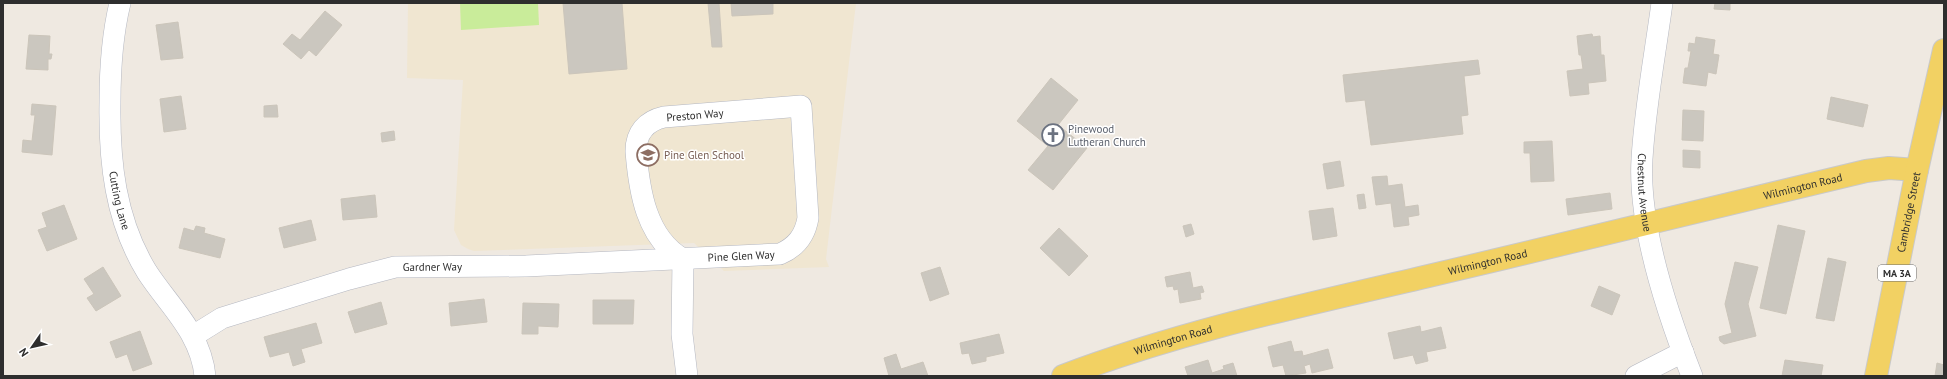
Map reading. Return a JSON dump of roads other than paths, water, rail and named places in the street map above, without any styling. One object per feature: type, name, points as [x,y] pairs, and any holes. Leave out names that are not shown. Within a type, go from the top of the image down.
[{"type":"main road","name":"Cambridge Street","points":[[1876,376],[1917,170],[1944,50]]},
{"type":"main road","name":"Wilmington Road","points":[[1063,376],[1117,356],[1214,328],[1647,225],[1866,171],[1889,168],[1917,170]]},
{"type":"street","name":"Cutting Lane","points":[[120,3],[113,44],[110,75],[110,144],[116,192],[124,222],[141,260],[193,336],[201,354],[205,376]]},
{"type":"street","name":"Chestnut Avenue","points":[[1662,3],[1642,160],[1642,183],[1647,225],[1668,306],[1692,376]]},
{"type":"street","name":"Pine Glen Way","points":[[684,259],[774,255],[789,249],[801,238],[806,229],[808,218],[802,106]]},
{"type":"street","name":"Preston Way","points":[[684,259],[673,251],[662,239],[650,220],[644,205],[636,151],[636,144],[641,131],[651,122],[664,117],[802,106]]},
{"type":"street","name":"Gardner Way","points":[[193,336],[225,318],[395,267],[526,266],[684,259]]},
{"type":"street","points":[[684,259],[682,334],[687,376]]},
{"type":"street","points":[[1636,376],[1683,352]]},
{"type":"place","name":"Pinewood Lutheran Church","points":[[1053,135]]},
{"type":"place","name":"Pine Glen School","points":[[648,155]]}]
